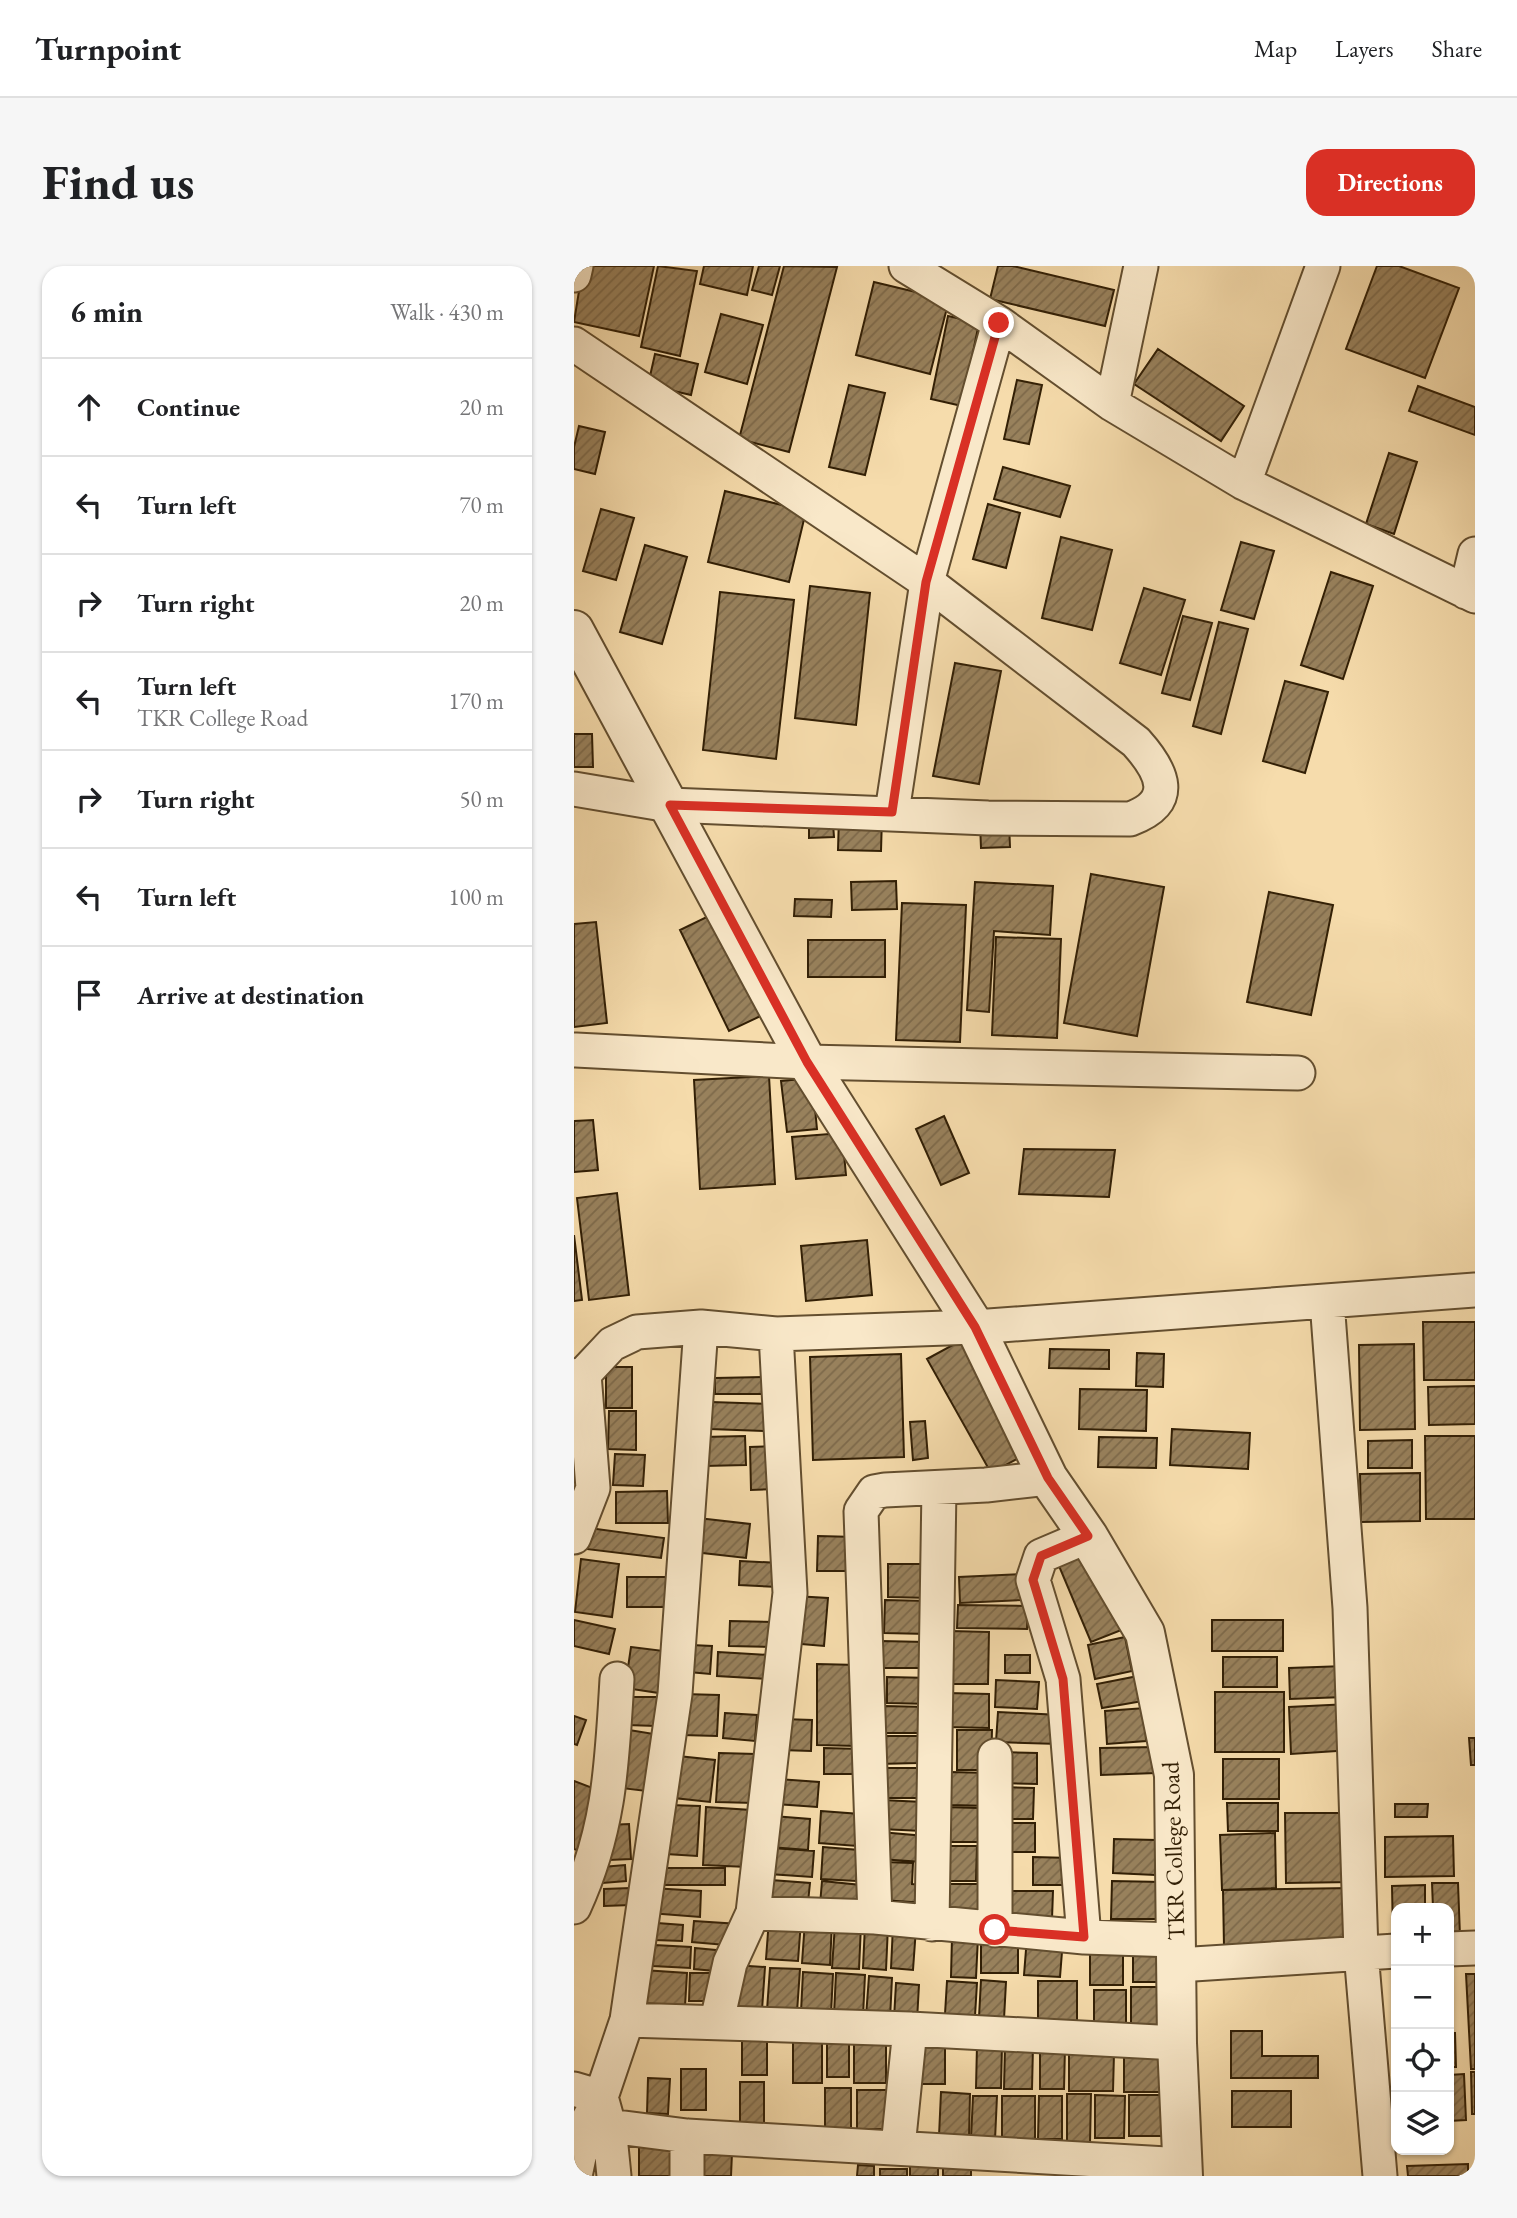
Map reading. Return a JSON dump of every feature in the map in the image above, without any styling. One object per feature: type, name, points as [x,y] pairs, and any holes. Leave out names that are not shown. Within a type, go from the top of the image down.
[{"type":"street","points":[[574,275],[576,266]]},
{"type":"street","points":[[906,266],[999,323],[1112,404],[1244,483],[1470,594],[1475,554]]},
{"type":"street","points":[[1112,404],[1141,266]]},
{"type":"street","points":[[1244,483],[1323,266]]},
{"type":"street","points":[[892,812],[926,582],[999,323]]},
{"type":"street","points":[[574,344],[926,582],[1136,742],[1154,762],[1162,781],[1158,800],[1146,813],[1130,819],[988,818],[670,805],[574,789]]},
{"type":"street","name":"TKR College Road","points":[[574,629],[807,1062],[975,1327],[1048,1478],[1088,1536],[1145,1633],[1174,1775],[1177,2043],[1184,2171]]},
{"type":"street","points":[[576,1050],[807,1062],[1298,1073]]},
{"type":"street","points":[[574,1537],[593,1488],[579,1375],[612,1344],[637,1332],[701,1327],[776,1334],[975,1327],[1475,1290]]},
{"type":"street","points":[[1327,1301],[1350,1608],[1361,1952],[1380,2176]]},
{"type":"street","points":[[575,2176],[586,2124],[628,2020],[675,1694],[701,1327]]},
{"type":"street","points":[[717,2021],[730,1964],[753,1913],[790,1593],[776,1334]]},
{"type":"street","points":[[875,1917],[861,1511],[874,1492],[1048,1478]]},
{"type":"street","points":[[932,1924],[939,1488]]},
{"type":"street","points":[[1084,1937],[1063,1679],[1033,1580],[1041,1556],[1088,1536]]},
{"type":"street","points":[[574,1908],[593,1865],[611,1785],[617,1679]]},
{"type":"street","points":[[995,1756],[995,1930]]},
{"type":"street","points":[[753,1913],[875,1917],[1084,1937],[1177,1952],[1391,1951]]},
{"type":"street","points":[[1454,1949],[1475,1948]]},
{"type":"street","points":[[628,2020],[911,2029],[1177,2043]]},
{"type":"street","points":[[898,2147],[911,2029]]},
{"type":"street","points":[[595,2104],[687,2136],[898,2147],[1184,2171]]},
{"type":"street","points":[[595,2104],[614,2176]]},
{"type":"street","points":[[687,2136],[687,2176]]},
{"type":"building","points":[[583,266],[654,266],[639,336],[574,322]]},
{"type":"building","points":[[658,266],[697,271],[680,356],[641,347]]},
{"type":"building","points":[[704,266],[753,266],[747,295],[700,284]]},
{"type":"building","points":[[759,266],[780,266],[772,295],[752,290]]},
{"type":"building","points":[[784,266],[837,267],[789,452],[739,439]]},
{"type":"building","points":[[998,266],[1013,266],[1114,290],[1105,326],[990,299]]},
{"type":"building","points":[[1377,266],[1399,266],[1459,288],[1425,378],[1346,349]]},
{"type":"building","points":[[874,282],[949,300],[930,374],[856,355]]},
{"type":"building","points":[[721,314],[763,325],[747,384],[705,372]]},
{"type":"building","points":[[948,316],[979,323],[962,406],[931,399]]},
{"type":"building","points":[[1158,349],[1244,406],[1221,441],[1134,384]]},
{"type":"building","points":[[655,354],[698,364],[691,395],[648,385]]},
{"type":"building","points":[[1017,380],[1042,385],[1029,444],[1004,439]]},
{"type":"building","points":[[849,385],[885,393],[865,475],[829,467]]},
{"type":"building","points":[[1418,386],[1475,407],[1475,435],[1409,411]]},
{"type":"building","points":[[579,426],[605,432],[595,474],[574,469],[574,447]]},
{"type":"building","points":[[1389,453],[1417,462],[1394,534],[1366,524]]},
{"type":"building","points":[[1003,467],[1070,486],[1060,517],[994,499]]},
{"type":"building","points":[[725,491],[806,511],[789,582],[708,562]]},
{"type":"building","points":[[988,504],[1020,513],[1006,568],[973,559]]},
{"type":"building","points":[[601,509],[634,518],[616,580],[583,571]]},
{"type":"building","points":[[1061,537],[1112,550],[1092,630],[1042,618]]},
{"type":"building","points":[[1241,542],[1274,551],[1254,619],[1221,610]]},
{"type":"building","points":[[645,545],[687,557],[662,644],[620,632]]},
{"type":"building","points":[[1331,572],[1373,586],[1343,679],[1301,665]]},
{"type":"building","points":[[810,586],[870,593],[856,725],[795,718]]},
{"type":"building","points":[[1144,588],[1185,600],[1161,675],[1120,663]]},
{"type":"building","points":[[720,592],[794,600],[776,759],[703,750]]},
{"type":"building","points":[[1183,616],[1212,623],[1190,700],[1162,693]]},
{"type":"building","points":[[1219,622],[1248,629],[1221,734],[1193,726]]},
{"type":"building","points":[[955,663],[1001,671],[979,784],[933,776]]},
{"type":"building","points":[[1285,681],[1328,692],[1305,773],[1263,761]]},
{"type":"building","points":[[574,734],[592,734],[593,767],[574,767]]},
{"type":"building","points":[[839,816],[882,817],[881,851],[838,850]]},
{"type":"building","points":[[1009,822],[1010,847],[981,848],[980,823]]},
{"type":"building","points":[[833,824],[834,837],[809,838],[809,825]]},
{"type":"building","points":[[1091,874],[1164,887],[1137,1036],[1064,1023]]},
{"type":"building","points":[[896,881],[897,909],[852,910],[851,882]]},
{"type":"building","points":[[975,882],[1053,886],[1050,935],[994,931],[989,1012],[967,1010]]},
{"type":"building","points":[[1269,892],[1333,905],[1311,1015],[1247,1002]]},
{"type":"building","points":[[795,899],[832,900],[831,917],[794,916]]},
{"type":"building","points":[[902,903],[966,905],[960,1042],[896,1040]]},
{"type":"building","points":[[719,911],[767,1013],[729,1031],[680,930]]},
{"type":"building","points":[[596,922],[607,1023],[574,1027],[574,924]]},
{"type":"building","points":[[996,937],[1061,939],[1057,1038],[992,1035]]},
{"type":"building","points":[[808,940],[885,940],[885,977],[808,977]]},
{"type":"building","points":[[769,1076],[775,1184],[700,1189],[694,1080]]},
{"type":"building","points":[[812,1078],[817,1129],[787,1132],[781,1081]]},
{"type":"building","points":[[944,1116],[969,1173],[941,1185],[916,1129]]},
{"type":"building","points":[[593,1120],[598,1170],[574,1172],[574,1121]]},
{"type":"building","points":[[842,1133],[846,1175],[796,1179],[792,1137]]},
{"type":"building","points":[[1024,1149],[1115,1150],[1109,1197],[1019,1194]]},
{"type":"building","points":[[617,1193],[629,1295],[589,1300],[577,1198]]},
{"type":"building","points":[[574,1235],[582,1300],[574,1301]]},
{"type":"building","points":[[867,1240],[872,1295],[806,1301],[801,1246]]},
{"type":"building","points":[[1423,1322],[1475,1322],[1475,1380],[1424,1380]]},
{"type":"building","points":[[960,1341],[1024,1455],[991,1473],[927,1359]]},
{"type":"building","points":[[1414,1344],[1415,1429],[1360,1430],[1359,1345]]},
{"type":"building","points":[[1050,1349],[1109,1350],[1109,1369],[1049,1368]]},
{"type":"building","points":[[1137,1353],[1164,1354],[1163,1387],[1136,1386]]},
{"type":"building","points":[[901,1354],[904,1457],[813,1460],[810,1357]]},
{"type":"building","points":[[606,1367],[632,1367],[632,1408],[606,1408]]},
{"type":"building","points":[[766,1377],[766,1394],[715,1394],[715,1378]]},
{"type":"building","points":[[1475,1386],[1475,1424],[1429,1425],[1428,1387]]},
{"type":"building","points":[[1080,1389],[1147,1390],[1146,1431],[1079,1429]]},
{"type":"building","points":[[711,1402],[768,1404],[767,1431],[710,1429]]},
{"type":"building","points":[[609,1411],[636,1411],[636,1450],[608,1449]]},
{"type":"building","points":[[925,1421],[928,1458],[913,1460],[910,1422]]},
{"type":"building","points":[[1172,1429],[1250,1433],[1248,1469],[1170,1465]]},
{"type":"building","points":[[745,1436],[746,1465],[704,1466],[703,1437]]},
{"type":"building","points":[[1425,1436],[1475,1436],[1475,1519],[1426,1519]]},
{"type":"building","points":[[1099,1437],[1157,1438],[1156,1468],[1098,1467]]},
{"type":"building","points":[[1412,1440],[1412,1468],[1368,1468],[1368,1441]]},
{"type":"building","points":[[774,1446],[775,1489],[751,1490],[750,1447]]},
{"type":"building","points":[[615,1454],[645,1455],[643,1486],[613,1485]]},
{"type":"building","points":[[1420,1473],[1420,1521],[1361,1522],[1360,1474]]},
{"type":"building","points":[[667,1491],[668,1523],[616,1523],[616,1492]]},
{"type":"building","points":[[698,1518],[750,1524],[746,1558],[694,1552]]},
{"type":"building","points":[[589,1528],[664,1538],[661,1558],[586,1549]]},
{"type":"building","points":[[818,1536],[855,1537],[854,1571],[817,1571]]},
{"type":"building","points":[[1091,1552],[1124,1629],[1091,1642],[1059,1566]]},
{"type":"building","points":[[581,1559],[619,1564],[612,1617],[575,1612]]},
{"type":"building","points":[[740,1561],[780,1563],[778,1587],[739,1585]]},
{"type":"building","points":[[888,1564],[931,1564],[931,1598],[888,1597]]},
{"type":"building","points":[[1021,1574],[1022,1600],[960,1603],[959,1577]]},
{"type":"building","points":[[627,1577],[666,1577],[666,1607],[627,1607]]},
{"type":"building","points":[[794,1596],[828,1598],[824,1646],[790,1643]]},
{"type":"building","points":[[885,1600],[929,1601],[928,1634],[884,1633]]},
{"type":"building","points":[[958,1605],[1028,1606],[1027,1629],[957,1628]]},
{"type":"building","points":[[574,1620],[615,1629],[609,1654],[574,1646]]},
{"type":"building","points":[[1212,1620],[1283,1620],[1283,1651],[1212,1651]]},
{"type":"building","points":[[730,1621],[776,1622],[776,1647],[729,1646]]},
{"type":"building","points":[[951,1631],[989,1632],[988,1684],[951,1684]]},
{"type":"building","points":[[1125,1637],[1132,1671],[1095,1679],[1088,1645]]},
{"type":"building","points":[[881,1641],[926,1642],[925,1668],[881,1668]]},
{"type":"building","points":[[691,1645],[712,1646],[710,1674],[689,1672]]},
{"type":"building","points":[[631,1647],[664,1651],[659,1693],[625,1688]]},
{"type":"building","points":[[718,1652],[769,1655],[768,1679],[717,1676]]},
{"type":"building","points":[[1005,1655],[1030,1655],[1030,1673],[1005,1673]]},
{"type":"building","points":[[1223,1657],[1277,1657],[1277,1687],[1223,1687]]},
{"type":"building","points":[[817,1664],[858,1665],[857,1746],[817,1745]]},
{"type":"building","points":[[1345,1666],[1345,1697],[1290,1699],[1289,1668]]},
{"type":"building","points":[[1138,1676],[1143,1701],[1102,1708],[1097,1684]]},
{"type":"building","points":[[887,1677],[932,1678],[931,1704],[887,1703]]},
{"type":"building","points":[[996,1680],[1039,1682],[1037,1709],[995,1707]]},
{"type":"building","points":[[1215,1692],[1284,1692],[1284,1752],[1215,1752]]},
{"type":"building","points":[[947,1693],[989,1694],[989,1728],[946,1727]]},
{"type":"building","points":[[683,1694],[719,1695],[717,1736],[682,1735]]},
{"type":"building","points":[[627,1697],[657,1697],[656,1726],[627,1725]]},
{"type":"building","points":[[1349,1704],[1352,1750],[1291,1754],[1289,1707]]},
{"type":"building","points":[[884,1706],[929,1707],[929,1733],[884,1733]]},
{"type":"building","points":[[1145,1708],[1146,1741],[1107,1744],[1105,1711]]},
{"type":"building","points":[[998,1712],[1060,1715],[1059,1744],[996,1742]]},
{"type":"building","points":[[725,1713],[757,1715],[755,1741],[723,1738]]},
{"type":"building","points":[[574,1716],[586,1720],[577,1745],[574,1744]]},
{"type":"building","points":[[782,1719],[812,1720],[811,1751],[781,1750]]},
{"type":"building","points":[[629,1730],[654,1734],[646,1791],[621,1788]]},
{"type":"building","points":[[957,1730],[992,1730],[991,1770],[957,1770]]},
{"type":"building","points":[[878,1736],[918,1736],[918,1763],[878,1764]]},
{"type":"building","points":[[1469,1738],[1475,1738],[1475,1765],[1471,1765]]},
{"type":"building","points":[[1155,1747],[1156,1773],[1101,1775],[1100,1748]]},
{"type":"building","points":[[824,1748],[862,1749],[862,1774],[824,1774]]},
{"type":"building","points":[[1000,1752],[1037,1753],[1037,1784],[999,1783]]},
{"type":"building","points":[[719,1753],[756,1754],[754,1803],[716,1802]]},
{"type":"building","points":[[678,1756],[715,1760],[710,1802],[674,1798]]},
{"type":"building","points":[[1223,1759],[1279,1759],[1279,1799],[1223,1799]]},
{"type":"building","points":[[882,1768],[919,1768],[919,1798],[882,1798]]},
{"type":"building","points":[[950,1772],[990,1773],[990,1806],[950,1805]]},
{"type":"building","points":[[778,1779],[819,1782],[817,1807],[776,1804]]},
{"type":"building","points":[[574,1781],[603,1792],[579,1851],[574,1849]]},
{"type":"building","points":[[999,1787],[1034,1788],[1033,1819],[999,1819]]},
{"type":"building","points":[[882,1800],[923,1802],[922,1831],[881,1829]]},
{"type":"building","points":[[1227,1803],[1278,1803],[1278,1831],[1228,1831]]},
{"type":"building","points":[[1395,1804],[1428,1804],[1427,1817],[1395,1817]]},
{"type":"building","points":[[669,1805],[700,1806],[697,1856],[666,1854]]},
{"type":"building","points":[[706,1807],[751,1810],[747,1867],[703,1865]]},
{"type":"building","points":[[943,1807],[979,1808],[979,1842],[943,1842]]},
{"type":"building","points":[[821,1811],[860,1814],[857,1846],[819,1843]]},
{"type":"building","points":[[1285,1813],[1352,1813],[1353,1882],[1286,1883]]},
{"type":"building","points":[[773,1816],[810,1819],[808,1850],[770,1847]]},
{"type":"building","points":[[1000,1823],[1035,1823],[1035,1852],[999,1852]]},
{"type":"building","points":[[629,1824],[631,1859],[609,1860],[607,1825]]},
{"type":"building","points":[[880,1832],[925,1836],[923,1862],[879,1859]]},
{"type":"building","points":[[1275,1833],[1276,1888],[1222,1890],[1220,1835]]},
{"type":"building","points":[[1453,1836],[1454,1876],[1385,1877],[1385,1837]]},
{"type":"building","points":[[1114,1839],[1156,1840],[1155,1875],[1113,1873]]},
{"type":"building","points":[[937,1846],[977,1846],[976,1881],[936,1881]]},
{"type":"building","points":[[823,1847],[859,1850],[856,1881],[821,1879]]},
{"type":"building","points":[[772,1848],[814,1851],[812,1877],[769,1874]]},
{"type":"building","points":[[1033,1857],[1071,1858],[1071,1885],[1033,1885]]},
{"type":"building","points":[[884,1862],[913,1863],[912,1884],[925,1885],[925,1903],[882,1900]]},
{"type":"building","points":[[625,1865],[626,1881],[603,1883],[602,1867]]},
{"type":"building","points":[[655,1868],[725,1868],[725,1885],[655,1885]]},
{"type":"building","points":[[771,1880],[810,1883],[807,1912],[768,1909]]},
{"type":"building","points":[[822,1881],[861,1885],[859,1908],[820,1905]]},
{"type":"building","points":[[1112,1881],[1163,1882],[1163,1919],[1111,1919]]},
{"type":"building","points":[[1432,1883],[1458,1883],[1460,1936],[1454,1936],[1454,1903],[1433,1903]]},
{"type":"building","points":[[945,1884],[981,1884],[981,1921],[944,1921]]},
{"type":"building","points":[[1425,1885],[1425,1903],[1392,1903],[1392,1886]]},
{"type":"building","points":[[630,1888],[631,1905],[604,1906],[604,1889]]},
{"type":"building","points":[[651,1888],[701,1891],[700,1917],[650,1913]]},
{"type":"building","points":[[1350,1888],[1351,1945],[1224,1947],[1223,1890]]},
{"type":"building","points":[[1001,1891],[1053,1891],[1052,1919],[1000,1919]]},
{"type":"building","points":[[769,1919],[801,1921],[798,1961],[766,1959]]},
{"type":"building","points":[[694,1921],[739,1924],[737,1946],[692,1942]]},
{"type":"building","points":[[805,1921],[832,1922],[830,1965],[802,1963]]},
{"type":"building","points":[[657,1923],[683,1925],[682,1941],[655,1940]]},
{"type":"building","points":[[835,1924],[861,1925],[859,1969],[832,1968]]},
{"type":"building","points":[[865,1925],[888,1926],[886,1970],[863,1968]]},
{"type":"building","points":[[893,1926],[916,1928],[913,1970],[891,1968]]},
{"type":"building","points":[[952,1937],[978,1937],[976,1978],[951,1977]]},
{"type":"building","points":[[1027,1937],[1063,1939],[1060,1977],[1024,1975]]},
{"type":"building","points":[[981,1941],[1018,1941],[1018,1973],[981,1973]]},
{"type":"building","points":[[1133,1944],[1163,1944],[1163,1982],[1133,1982]]},
{"type":"building","points":[[654,1945],[691,1947],[690,1968],[653,1966]]},
{"type":"building","points":[[695,1948],[726,1951],[725,1972],[694,1969]]},
{"type":"building","points":[[1090,1948],[1123,1948],[1123,1985],[1090,1985]]},
{"type":"building","points":[[733,1965],[765,1967],[762,2010],[731,2008]]},
{"type":"building","points":[[770,1968],[800,1969],[797,2012],[767,2010]]},
{"type":"building","points":[[643,1970],[687,1973],[685,2006],[641,2003]]},
{"type":"building","points":[[803,1972],[833,1974],[831,2014],[801,2012]]},
{"type":"building","points":[[690,1973],[712,1973],[711,2001],[689,2001]]},
{"type":"building","points":[[836,1973],[865,1975],[863,2016],[834,2015]]},
{"type":"building","points":[[1466,1974],[1475,1974],[1475,2069],[1471,2069]]},
{"type":"building","points":[[869,1976],[892,1978],[890,2019],[866,2017]]},
{"type":"building","points":[[981,1980],[1006,1982],[1004,2019],[979,2017]]},
{"type":"building","points":[[947,1981],[977,1983],[975,2016],[945,2014]]},
{"type":"building","points":[[1038,1981],[1077,1981],[1077,2022],[1038,2022]]},
{"type":"building","points":[[896,1983],[919,1985],[917,2020],[894,2019]]},
{"type":"building","points":[[1131,1987],[1164,1987],[1164,2027],[1131,2027]]},
{"type":"building","points":[[1094,1990],[1126,1990],[1126,2031],[1094,2031]]},
{"type":"building","points":[[1231,2031],[1262,2031],[1262,2056],[1318,2056],[1318,2078],[1231,2078]]},
{"type":"building","points":[[1454,2033],[1455,2033],[1454,2067]]},
{"type":"building","points":[[742,2035],[767,2035],[767,2075],[742,2075]]},
{"type":"building","points":[[827,2037],[849,2037],[849,2077],[827,2077]]},
{"type":"building","points":[[854,2040],[886,2040],[886,2083],[854,2083]]},
{"type":"building","points":[[793,2042],[822,2042],[822,2083],[793,2083]]},
{"type":"building","points":[[977,2045],[1002,2045],[1001,2088],[976,2088]]},
{"type":"building","points":[[1005,2046],[1033,2046],[1032,2089],[1004,2089]]},
{"type":"building","points":[[1040,2046],[1065,2046],[1064,2089],[1040,2089]]},
{"type":"building","points":[[914,2047],[945,2047],[945,2084],[914,2084]]},
{"type":"building","points":[[1124,2051],[1162,2051],[1162,2092],[1124,2092]]},
{"type":"building","points":[[1069,2053],[1114,2053],[1113,2091],[1069,2091]]},
{"type":"building","points":[[681,2069],[706,2069],[706,2110],[681,2110]]},
{"type":"building","points":[[1471,2072],[1475,2072],[1475,2114],[1472,2114]]},
{"type":"building","points":[[1464,2074],[1466,2120],[1454,2121],[1454,2075]]},
{"type":"building","points":[[648,2078],[670,2079],[668,2114],[647,2113]]},
{"type":"building","points":[[740,2082],[764,2082],[764,2123],[740,2123]]},
{"type":"building","points":[[825,2088],[851,2088],[851,2129],[825,2129]]},
{"type":"building","points":[[857,2090],[890,2090],[890,2129],[857,2129]]},
{"type":"building","points":[[1232,2091],[1291,2091],[1291,2127],[1232,2127]]},
{"type":"building","points":[[941,2092],[970,2094],[969,2137],[939,2136]]},
{"type":"building","points":[[1067,2094],[1091,2094],[1090,2143],[1067,2142]]},
{"type":"building","points":[[1095,2095],[1125,2096],[1124,2138],[1095,2138]]},
{"type":"building","points":[[1129,2095],[1168,2095],[1168,2136],[1129,2136]]},
{"type":"building","points":[[973,2096],[997,2096],[995,2140],[971,2139]]},
{"type":"building","points":[[1002,2096],[1035,2096],[1035,2143],[1002,2142]]},
{"type":"building","points":[[1039,2096],[1062,2096],[1062,2139],[1038,2139]]},
{"type":"building","points":[[639,2147],[678,2147],[678,2176],[639,2176]]},
{"type":"building","points":[[702,2151],[732,2153],[731,2176],[700,2176]]},
{"type":"building","points":[[1468,2164],[1468,2176],[1408,2176],[1407,2166]]},
{"type":"building","points":[[858,2165],[874,2166],[874,2176],[857,2176]]},
{"type":"building","points":[[910,2166],[938,2166],[938,2176],[910,2176]]},
{"type":"building","points":[[943,2167],[971,2167],[971,2176],[943,2176]]},
{"type":"building","points":[[880,2169],[907,2169],[907,2176],[880,2176]]},
{"type":"route","points":[[995,1930],[1084,1937],[1063,1679],[1033,1580],[1035,1567],[1041,1556],[1088,1536],[1048,1478],[975,1327],[807,1062],[670,805],[892,812],[926,582],[999,323]]}]
